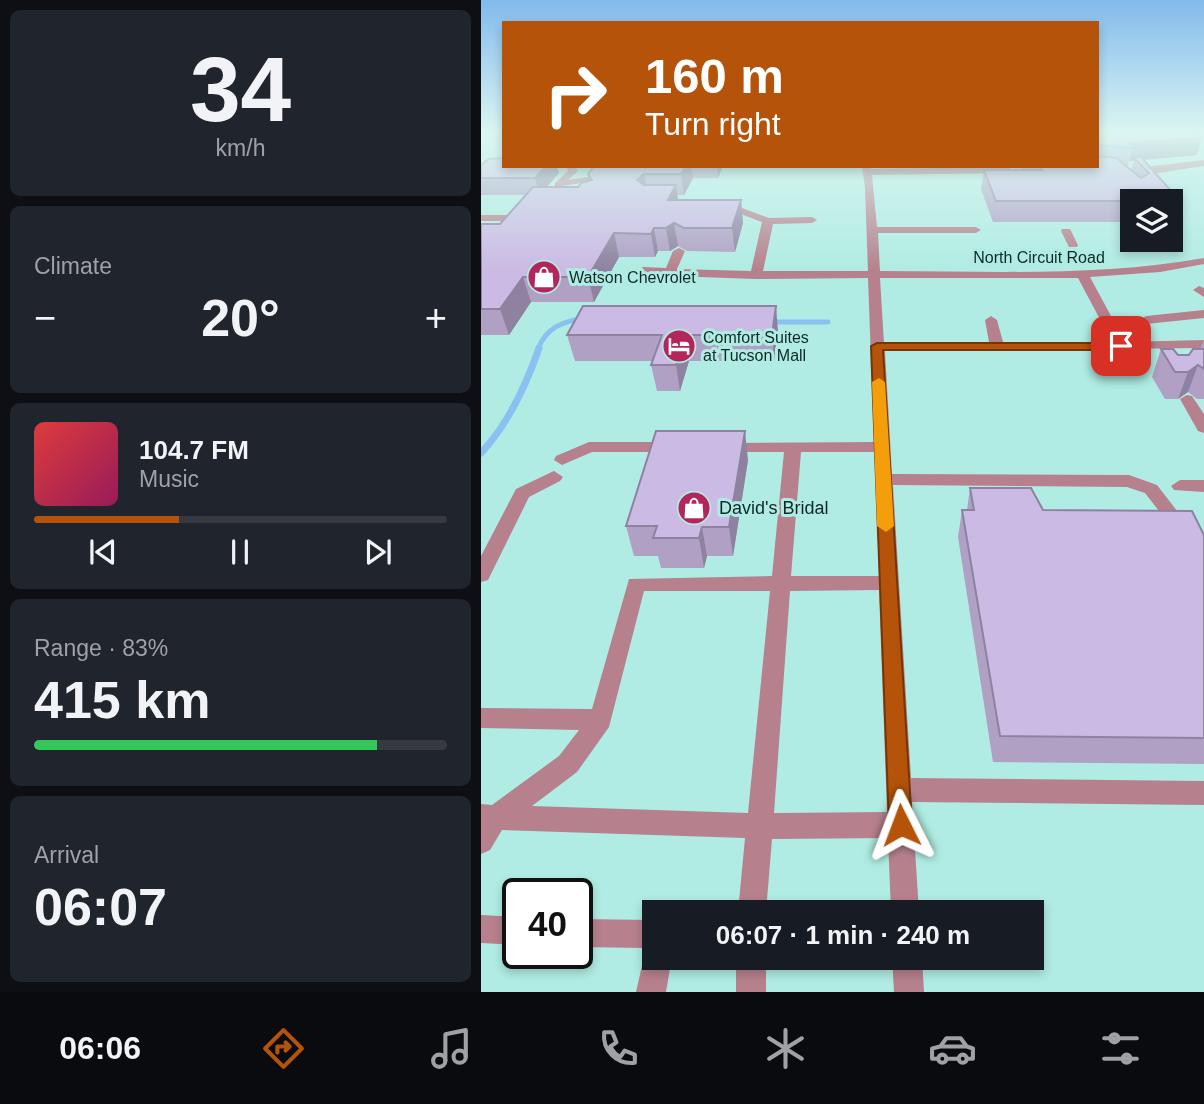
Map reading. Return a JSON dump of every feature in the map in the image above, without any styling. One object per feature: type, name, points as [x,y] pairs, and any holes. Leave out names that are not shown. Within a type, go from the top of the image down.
[{"type":"street","points":[[566,177],[558,185],[604,177]]},
{"type":"street","points":[[867,177],[904,900]]},
{"type":"street","points":[[1121,177],[1130,186]]},
{"type":"street","points":[[705,201],[717,201],[768,220],[812,220]]},
{"type":"street","points":[[481,218],[520,214],[508,227]]},
{"type":"street","points":[[759,266],[768,220]]},
{"type":"street","points":[[871,230],[976,230]]},
{"type":"street","points":[[1066,231],[1073,245]]},
{"type":"street","points":[[679,251],[680,271]]},
{"type":"street","name":"North Circuit Road","points":[[873,272],[1082,274],[1160,269],[1204,261]]},
{"type":"street","points":[[643,271],[680,271],[716,280],[759,266],[848,267],[873,272]]},
{"type":"street","points":[[759,266],[873,272]]},
{"type":"street","points":[[1082,274],[1121,346]]},
{"type":"street","points":[[1146,320],[1204,314]]},
{"type":"street","points":[[991,320],[997,347]]},
{"type":"street","points":[[877,346],[1121,346],[1160,351],[1204,344]]},
{"type":"street","points":[[1187,399],[1204,428]]},
{"type":"street","points":[[481,575],[522,493],[589,447],[882,447]]},
{"type":"street","points":[[753,900],[793,447]]},
{"type":"street","points":[[883,479],[1129,481],[1151,489],[1172,516]]},
{"type":"street","points":[[1180,486],[1204,485]]},
{"type":"street","points":[[481,841],[489,817],[568,764],[601,720],[636,584],[888,583]]},
{"type":"street","points":[[481,718],[601,720]]},
{"type":"street","points":[[899,790],[1204,793]]},
{"type":"street","points":[[489,817],[760,826],[901,825]]},
{"type":"street","points":[[481,929],[502,930]]},
{"type":"street","points":[[593,933],[642,933]]},
{"type":"street","points":[[651,992],[655,970]]},
{"type":"street","points":[[751,970],[751,992]]},
{"type":"street","points":[[908,970],[909,992]]},
{"type":"building","points":[[481,177],[536,177],[535,178]]},
{"type":"building","name":"Watson Chevrolet","points":[[590,177],[640,177],[637,180],[644,185],[676,185],[668,200],[741,200],[732,228],[684,228],[674,223],[666,228],[654,228],[651,234],[614,233],[588,277],[523,277],[500,309],[481,309],[481,224],[500,224],[533,187],[578,187],[581,183],[592,180]]},
{"type":"building","points":[[987,177],[1159,177],[1169,189],[1120,189],[1120,201],[996,201]]},
{"type":"building","points":[[583,306],[776,306],[772,335],[685,335],[676,365],[651,365],[662,335],[567,335]]},
{"type":"building","points":[[1161,349],[1173,349],[1178,355],[1189,355],[1193,349],[1204,349],[1204,369],[1198,365],[1188,372],[1175,372]]},
{"type":"building","name":"David's Bridal","points":[[656,431],[745,431],[729,527],[702,527],[699,538],[653,538],[657,526],[626,526]]},
{"type":"building","points":[[970,488],[1031,488],[1043,510],[1192,511],[1204,535],[1204,738],[1000,736],[962,510],[974,510]]},
{"type":"waterway","points":[[538,349],[541,341],[557,326],[586,318]]},
{"type":"waterway","points":[[767,322],[828,322]]},
{"type":"waterway","points":[[481,453],[516,404],[539,348]]},
{"type":"slow traffic","points":[[879,382],[886,526]]},
{"type":"place","name":"Watson Chevrolet","points":[[544,277]]},
{"type":"place","name":"Comfort Suites at Tucson Mall","points":[[679,346]]},
{"type":"place","name":"David's Bridal","points":[[694,508]]},
{"type":"route","points":[[901,825],[877,346],[1121,346]]}]
